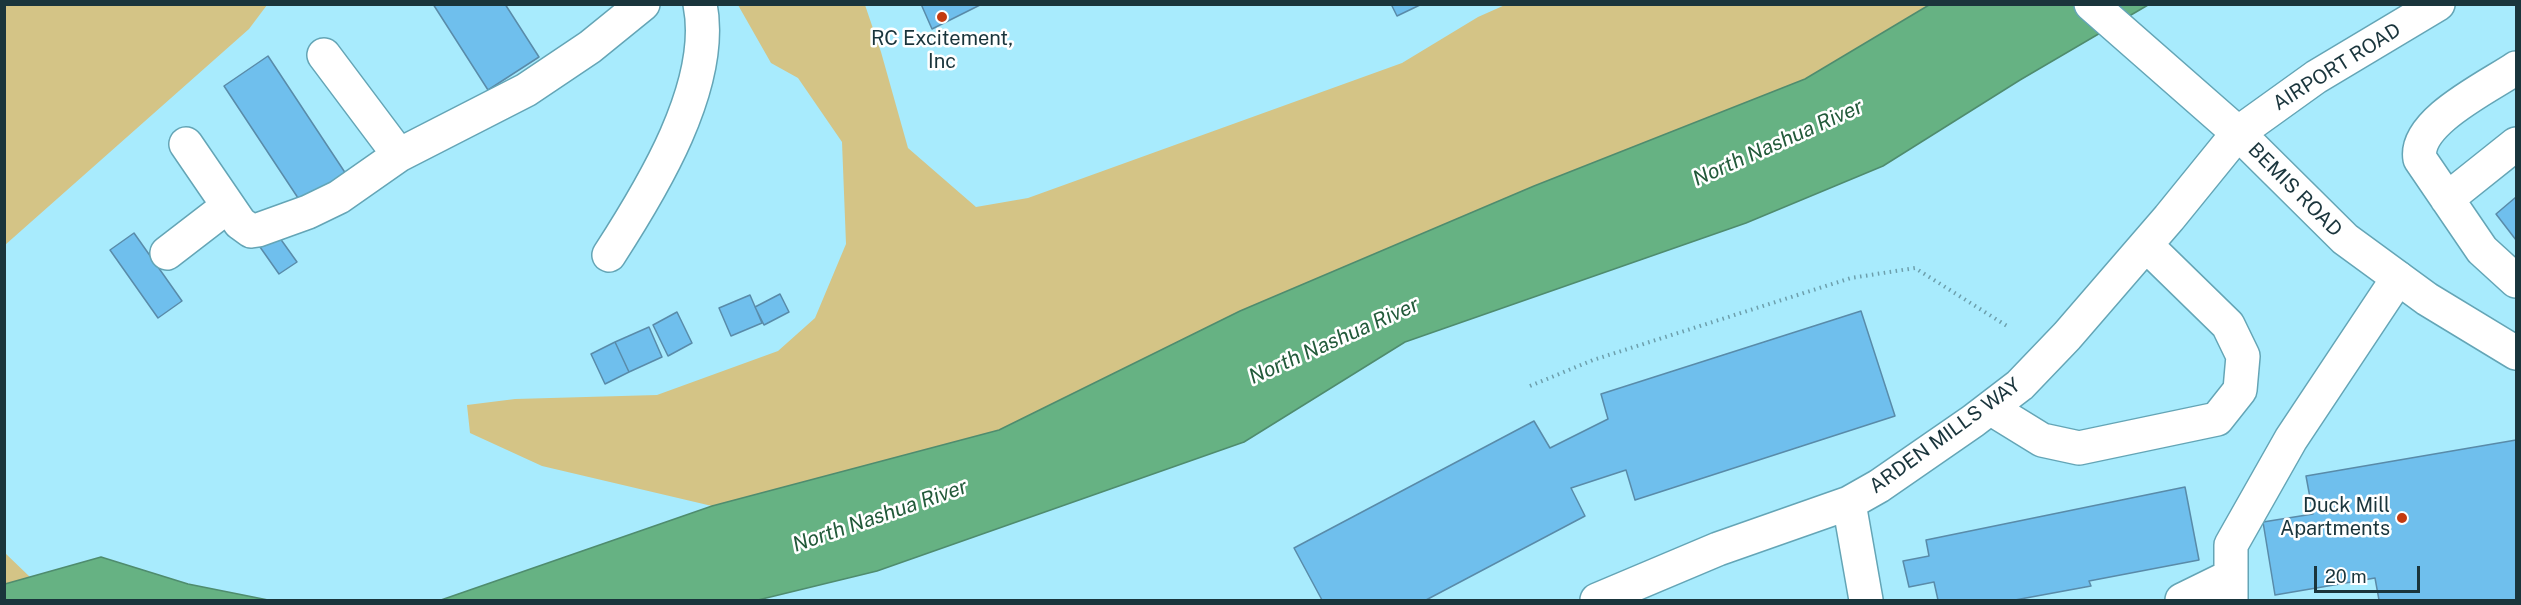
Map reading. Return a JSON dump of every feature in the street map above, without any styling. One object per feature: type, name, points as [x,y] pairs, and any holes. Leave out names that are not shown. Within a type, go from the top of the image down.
[{"type":"main road","points":[[609,255],[662,166],[679,129],[700,55],[702,38],[700,4]]},
{"type":"main road","name":"BEMIS ROAD","points":[[2091,4],[2125,37],[2238,133],[2345,239],[2427,299],[2517,353]]},
{"type":"main road","name":"AIRPORT ROAD","points":[[2238,133],[2316,77],[2438,4]]},
{"type":"main road","points":[[186,144],[245,227],[251,231],[258,230],[308,212],[339,197],[399,155],[526,90],[635,7]]},
{"type":"main road","points":[[324,55],[399,155]]},
{"type":"main road","points":[[2517,68],[2440,118],[2418,149],[2420,159],[2482,250],[2517,281]]},
{"type":"main road","name":"ARDEN MILLS WAY","points":[[1596,600],[1718,549],[1849,503],[1902,471],[1990,408],[2020,385],[2067,336],[2238,133]]},
{"type":"main road","points":[[2447,198],[2517,144]]},
{"type":"main road","points":[[166,253],[228,206]]},
{"type":"main road","points":[[1990,408],[2042,440],[2079,448],[2217,419],[2240,390],[2243,356],[2228,325],[2146,245]]},
{"type":"main road","points":[[2182,600],[2231,588],[2230,545],[2290,440],[2398,278]]},
{"type":"main road","points":[[1849,503],[1866,600]]},
{"type":"path","points":[[1530,386],[1593,360],[1851,278],[1915,268],[2007,326]]},
{"type":"shaded area","points":[[5,4],[267,5],[249,29],[5,245]]},
{"type":"shaded area","points":[[738,5],[865,5],[908,148],[976,207],[1028,198],[1402,63],[1478,17],[1505,5],[1929,5],[1805,79],[1534,186],[1240,311],[999,430],[712,506],[542,466],[470,433],[467,405],[515,399],[657,395],[778,351],[815,318],[846,244],[842,142],[798,78],[771,63]]},
{"type":"shaded area","points":[[5,553],[30,577],[5,584]]},
{"type":"water","name":"North Nashua River","points":[[1929,5],[2148,5],[2020,80],[1883,166],[1746,223],[1405,342],[1244,442],[877,571],[758,600],[441,600],[712,506],[999,430],[1240,311],[1534,186],[1805,79]]},
{"type":"water","points":[[101,557],[188,584],[268,600],[5,600],[5,584]]},
{"type":"building","points":[[433,4],[505,4],[539,57],[488,90]]},
{"type":"building","name":"RC Excitement, Inc","points":[[921,4],[982,4],[932,29]]},
{"type":"building","points":[[1391,4],[1422,4],[1397,16]]},
{"type":"building","points":[[268,56],[346,174],[302,204],[224,86]]},
{"type":"building","points":[[2516,197],[2516,240],[2496,214]]},
{"type":"building","points":[[134,233],[182,301],[158,318],[110,250]]},
{"type":"building","points":[[277,234],[297,262],[279,274],[260,247]]},
{"type":"building","points":[[780,294],[789,312],[764,325],[755,307]]},
{"type":"building","points":[[750,295],[762,323],[731,336],[719,308]]},
{"type":"building","points":[[1861,311],[1895,416],[1635,500],[1626,470],[1571,488],[1585,516],[1426,600],[1322,600],[1294,548],[1534,421],[1550,448],[1608,419],[1601,394]]},
{"type":"building","points":[[677,312],[692,343],[668,356],[653,325]]},
{"type":"building","points":[[649,327],[662,357],[629,372],[615,342]]},
{"type":"building","points":[[615,342],[629,372],[605,384],[591,354]]},
{"type":"building","name":"Duck Mill Apartments","points":[[2516,440],[2516,600],[2379,600],[2375,578],[2275,595],[2263,522],[2313,514],[2306,476]]},
{"type":"building","points":[[2185,487],[2199,560],[2089,581],[2091,586],[2015,600],[1938,600],[1934,582],[1909,587],[1903,561],[1929,556],[1926,540]]},
{"type":"place","name":"RC Excitement, Inc","points":[[942,17]]},
{"type":"place","name":"Duck Mill Apartments","points":[[2402,518]]}]
